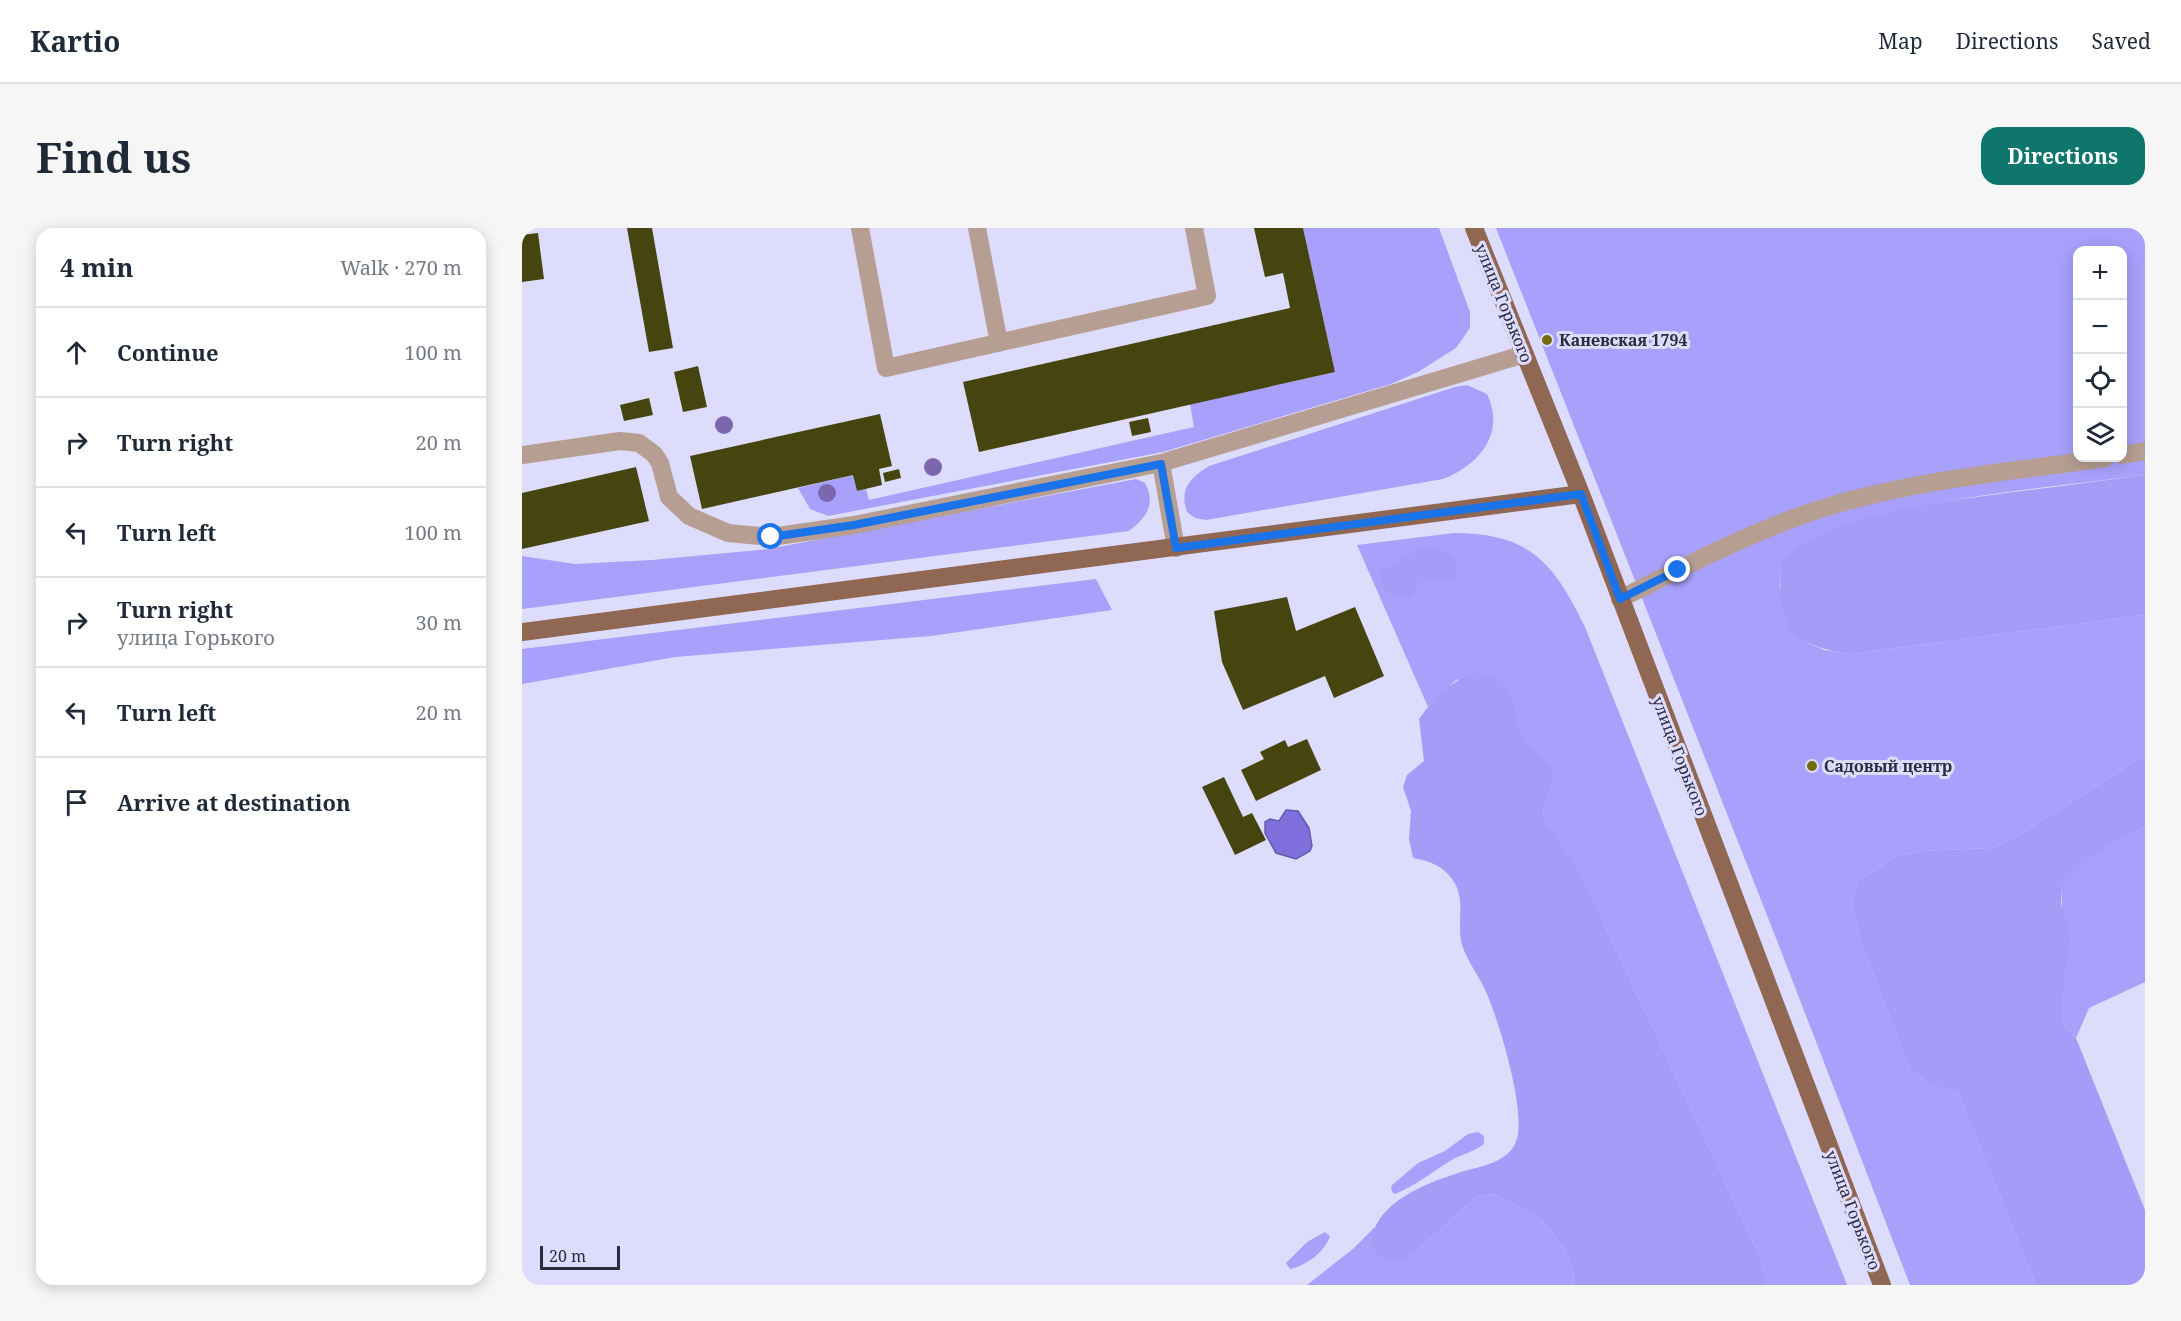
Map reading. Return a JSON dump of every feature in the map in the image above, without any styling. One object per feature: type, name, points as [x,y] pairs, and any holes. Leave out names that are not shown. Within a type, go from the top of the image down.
[{"type":"main road","name":"улица Горького","points":[[1474,228],[1581,494],[1882,1285]]},
{"type":"main road","points":[[522,632],[1581,494]]},
{"type":"lane","points":[[860,228],[886,368],[1207,296],[1194,228]]},
{"type":"lane","points":[[977,228],[999,343]]},
{"type":"lane","points":[[522,454],[620,441],[639,443],[654,454],[660,463],[669,497],[689,516],[728,533],[771,537],[854,525],[1161,464],[1525,354]]},
{"type":"lane","points":[[2127,454],[2145,451]]},
{"type":"lane","points":[[1620,599],[1731,545],[1798,516],[1886,491],[2078,462]]},
{"type":"lane","points":[[1161,464],[1176,548]]},
{"type":"shaded area","points":[[1303,228],[1439,228],[1470,312],[1470,328],[1456,348],[1418,372],[1391,384],[1163,452],[828,516],[810,509],[798,488],[853,475],[857,491],[866,489],[869,500],[1194,427],[1190,404],[1335,372]]},
{"type":"shaded area","points":[[1496,228],[2145,228],[2145,475],[1990,494],[1913,509],[1823,537],[1801,546],[1781,560],[1780,588],[1806,642],[1824,650],[1851,654],[2145,615],[2145,755],[2015,838],[1991,848],[1921,851],[1897,856],[1859,880],[1852,904],[1860,940],[1910,1069],[1931,1086],[1958,1092],[2036,1285],[1910,1285]]},
{"type":"shaded area","points":[[1467,385],[1487,394],[1492,408],[1491,434],[1486,446],[1478,456],[1456,473],[1443,479],[1206,520],[1195,518],[1187,512],[1185,491],[1196,475],[1209,466]]},
{"type":"shaded area","points":[[2145,475],[2145,615],[1851,654],[1811,644],[1790,627],[1784,615],[1780,582],[1781,560],[1804,544],[1830,531],[1891,512],[1955,500]]},
{"type":"shaded area","points":[[1136,479],[1145,483],[1150,504],[1141,521],[1129,531],[522,609],[522,556],[575,564],[652,560],[768,549]]},
{"type":"shaded area","points":[[1454,533],[1480,534],[1521,546],[1550,569],[1574,605],[1585,627],[1847,1285],[1767,1285],[1760,1257],[1602,919],[1545,822],[1543,809],[1553,783],[1544,767],[1511,726],[1457,679],[1428,707],[1357,545]]},
{"type":"shaded area","points":[[1423,549],[1440,550],[1453,555],[1458,567],[1456,578],[1449,581],[1424,579],[1412,595],[1405,598],[1399,599],[1389,594],[1383,583],[1382,571]]},
{"type":"shaded area","points":[[1096,579],[1112,610],[931,636],[675,657],[522,684],[522,649]]},
{"type":"shaded area","points":[[1473,673],[1489,675],[1501,682],[1512,697],[1518,731],[1550,768],[1553,783],[1543,809],[1545,822],[1574,864],[1602,919],[1760,1257],[1767,1285],[1573,1285],[1569,1260],[1560,1243],[1543,1222],[1519,1206],[1493,1194],[1476,1197],[1417,1251],[1392,1264],[1374,1251],[1372,1238],[1376,1225],[1393,1205],[1404,1196],[1430,1183],[1504,1157],[1515,1144],[1518,1131],[1518,1114],[1511,1070],[1498,1026],[1487,994],[1467,958],[1460,937],[1459,895],[1448,874],[1430,862],[1413,858],[1409,839],[1411,811],[1403,787],[1407,775],[1424,761],[1419,719],[1443,691]]},
{"type":"shaded area","points":[[2145,755],[2145,826],[2089,857],[2062,887],[2061,904],[2070,937],[2062,994],[2062,1024],[2076,1038],[2145,1210],[2145,1285],[2036,1285],[1958,1092],[1931,1086],[1910,1069],[1860,940],[1852,904],[1859,880],[1897,856],[1921,851],[1991,848],[2015,838]]},
{"type":"shaded area","points":[[1286,810],[1298,811],[1309,828],[1312,846],[1310,851],[1296,859],[1276,853],[1265,833],[1265,822],[1270,819],[1279,821]]},
{"type":"shaded area","points":[[2145,826],[2145,982],[2089,1008],[2076,1038],[2062,1024],[2062,887],[2088,857]]},
{"type":"shaded area","points":[[1478,1132],[1484,1136],[1484,1144],[1480,1147],[1450,1161],[1402,1191],[1395,1194],[1392,1192],[1391,1186],[1418,1163],[1445,1151],[1468,1134]]},
{"type":"shaded area","points":[[1493,1194],[1519,1206],[1543,1222],[1560,1243],[1569,1260],[1573,1285],[1307,1285],[1354,1248],[1375,1227],[1372,1241],[1417,1251],[1476,1197]]},
{"type":"shaded area","points":[[1325,1232],[1330,1236],[1324,1248],[1303,1265],[1290,1269],[1286,1263],[1307,1242]]},
{"type":"building","points":[[627,228],[652,228],[673,348],[649,352]]},
{"type":"building","points":[[1254,228],[1303,228],[1335,372],[979,452],[963,382],[1290,308],[1283,273],[1265,277]]},
{"type":"building","points":[[538,233],[544,279],[522,282],[522,235]]},
{"type":"building","points":[[698,366],[707,407],[683,412],[674,372]]},
{"type":"building","points":[[649,398],[653,415],[624,421],[620,405]]},
{"type":"building","points":[[880,414],[892,466],[879,469],[882,485],[857,491],[853,475],[702,509],[690,456]]},
{"type":"building","points":[[1148,418],[1151,432],[1132,436],[1129,422]]},
{"type":"building","points":[[636,467],[649,521],[522,549],[522,493]]},
{"type":"building","points":[[899,469],[901,478],[885,482],[883,473]]},
{"type":"building","points":[[1287,597],[1296,631],[1355,607],[1384,676],[1334,698],[1325,676],[1243,710],[1222,662],[1214,611]]},
{"type":"building","points":[[1307,739],[1321,770],[1256,801],[1241,770],[1264,759],[1260,752],[1285,740],[1288,747]]},
{"type":"building","points":[[1224,777],[1243,817],[1252,813],[1266,840],[1235,855],[1202,787]]},
{"type":"place","name":"Каневская 1794","points":[[1547,340]]},
{"type":"place","name":"Садовый центр","points":[[1812,766]]},
{"type":"route","points":[[771,537],[854,525],[1161,464],[1176,548],[1581,494],[1620,599],[1678,570]]}]
